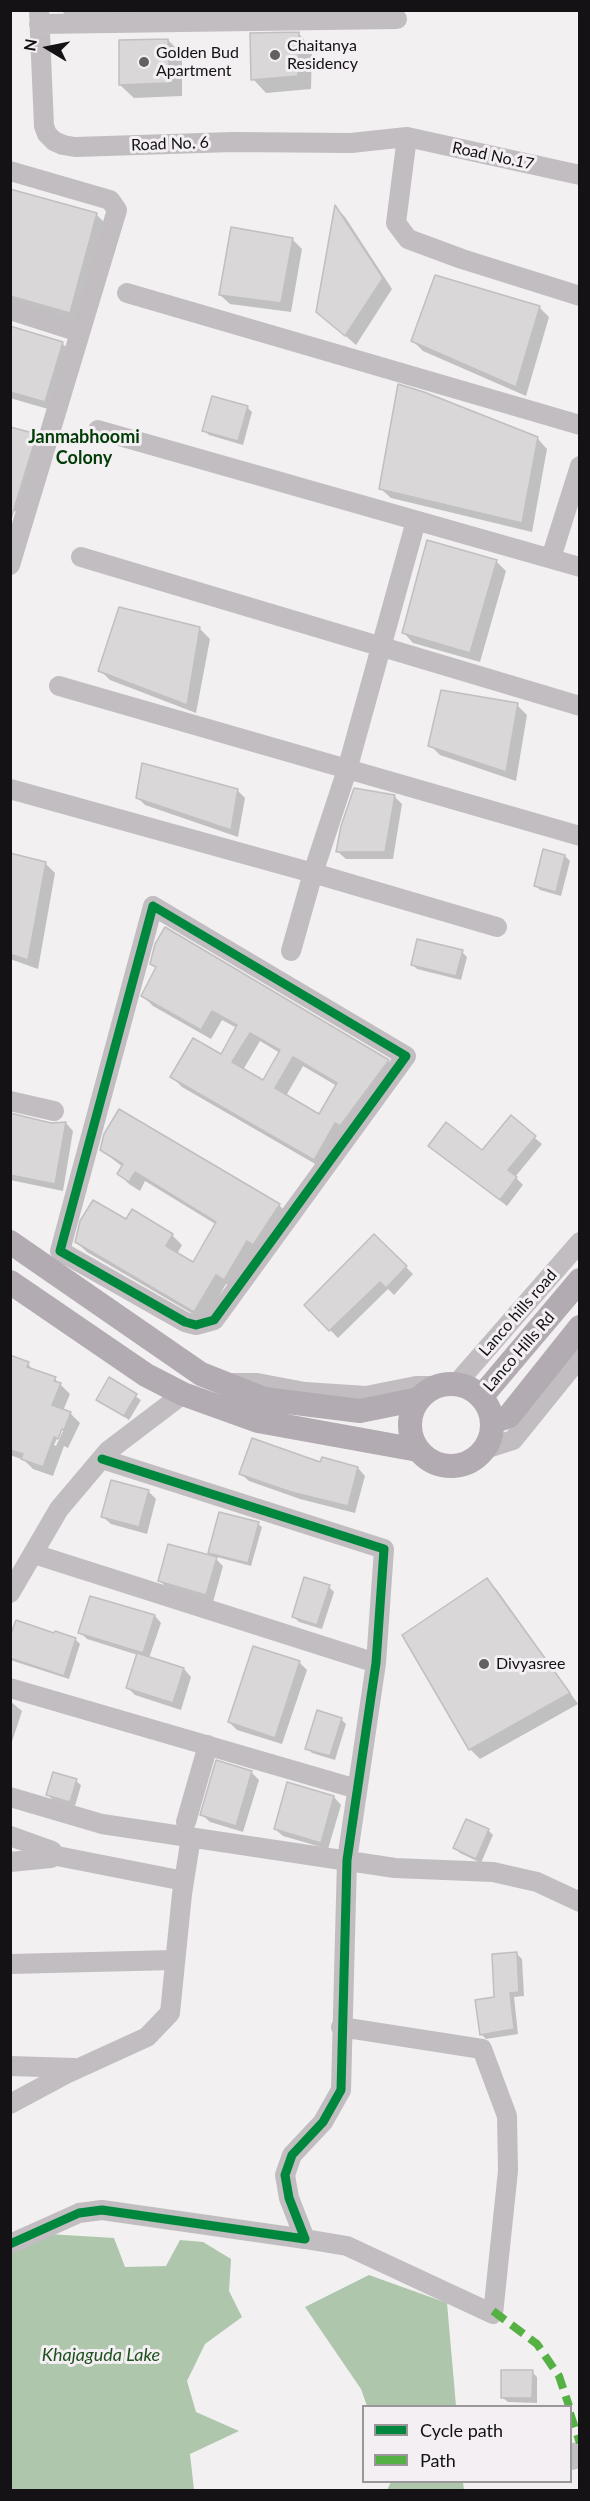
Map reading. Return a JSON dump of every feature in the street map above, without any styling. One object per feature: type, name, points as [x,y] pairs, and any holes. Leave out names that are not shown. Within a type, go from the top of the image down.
[{"type":"main road","points":[[10,1242],[201,1374],[264,1399],[360,1411],[438,1389],[470,1388],[482,1396],[490,1408],[493,1422],[491,1436],[485,1449],[475,1459],[464,1464],[451,1466],[427,1459],[418,1450],[412,1438],[410,1426],[412,1412],[438,1389]]},
{"type":"main road","name":"Lanco Hills Rd","points":[[482,1396],[579,1280]]},
{"type":"main road","points":[[10,1282],[146,1375],[183,1394],[258,1421],[418,1450]]},
{"type":"main road","name":"Lanco Hills Rd","points":[[493,1422],[509,1416],[579,1327]]},
{"type":"street","points":[[39,17],[397,19]]},
{"type":"street","name":"Road No. 6","points":[[39,17],[44,126],[47,134],[54,141],[63,145],[351,143],[407,137]]},
{"type":"street","points":[[407,137],[396,223],[408,239],[462,259],[579,296]]},
{"type":"street","name":"Road No.17","points":[[407,137],[579,175]]},
{"type":"street","points":[[10,171],[110,200],[115,204],[117,210],[10,565]]},
{"type":"street","points":[[127,292],[579,425]]},
{"type":"street","points":[[10,310],[79,332]]},
{"type":"street","points":[[98,430],[579,567]]},
{"type":"street","points":[[551,558],[579,466]]},
{"type":"street","points":[[291,951],[313,873],[348,770],[416,521]]},
{"type":"street","points":[[81,557],[579,706]]},
{"type":"street","points":[[58,686],[579,836]]},
{"type":"street","points":[[10,789],[497,927]]},
{"type":"street","points":[[153,906],[406,1056],[214,1320],[196,1325],[185,1322],[116,1282],[60,1251],[153,906]]},
{"type":"street","points":[[10,1101],[54,1111]]},
{"type":"street","name":"Lanco hills road","points":[[438,1389],[579,1242]]},
{"type":"street","points":[[110,1312],[116,1282]]},
{"type":"street","points":[[110,1312],[135,1294]]},
{"type":"street","points":[[485,1449],[513,1440],[579,1357]]},
{"type":"street","points":[[10,1593],[22,1562],[59,1509],[108,1451],[183,1394]]},
{"type":"street","points":[[102,1459],[384,1550],[376,1663],[347,1860],[340,2090],[323,2122],[292,2155],[285,2175],[289,2198],[305,2238]]},
{"type":"street","points":[[22,1562],[376,1663]]},
{"type":"street","points":[[10,1688],[357,1789]]},
{"type":"street","points":[[10,2104],[77,2069],[147,2037],[170,2013],[189,1830],[208,1745]]},
{"type":"street","points":[[10,1797],[102,1824],[189,1830],[395,1868],[493,1872],[537,1882],[579,1902]]},
{"type":"street","points":[[10,1836],[52,1851],[52,1855]]},
{"type":"street","points":[[52,1855],[184,1881]]},
{"type":"street","points":[[10,1862],[51,1858],[52,1855]]},
{"type":"street","points":[[10,1964],[174,1960]]},
{"type":"street","points":[[10,2244],[79,2213],[102,2210],[305,2238],[347,2246],[493,2314],[508,2171],[507,2116],[482,2049],[341,2026]]},
{"type":"street","points":[[10,2066],[77,2069]]},
{"type":"water","name":"Khajaguda Lake","points":[[32,2233],[114,2238],[125,2267],[166,2266],[180,2240],[203,2242],[231,2259],[229,2291],[242,2317],[205,2344],[187,2381],[196,2412],[239,2431],[190,2454],[194,2490],[11,2490],[10,2248]]},
{"type":"water","points":[[369,2275],[447,2303],[456,2405],[367,2405],[361,2389],[305,2307]]},
{"type":"water","points":[[390,2483],[463,2483],[464,2490],[387,2490]]},
{"type":"building","name":"Chaitanya Residency","points":[[299,32],[298,76],[251,80],[250,33]]},
{"type":"building","name":"Golden Bud Apartment","points":[[168,39],[169,83],[119,85],[119,40]]},
{"type":"building","points":[[10,189],[97,213],[70,313],[10,296]]},
{"type":"building","points":[[335,205],[383,278],[345,336],[316,312]]},
{"type":"building","points":[[231,227],[293,238],[281,303],[219,295]]},
{"type":"building","points":[[435,275],[540,306],[516,387],[411,341]]},
{"type":"building","points":[[10,326],[63,342],[45,402],[10,392]]},
{"type":"building","points":[[398,384],[538,437],[522,523],[379,489]]},
{"type":"building","points":[[212,396],[248,406],[238,441],[202,431]]},
{"type":"building","points":[[10,427],[37,434],[10,522]]},
{"type":"building","points":[[427,540],[497,560],[470,653],[402,633]]},
{"type":"building","points":[[119,607],[200,627],[187,705],[98,671]]},
{"type":"building","points":[[441,690],[518,703],[506,772],[428,746]]},
{"type":"building","points":[[142,763],[238,789],[231,830],[136,798]]},
{"type":"building","points":[[354,788],[395,795],[385,852],[336,852],[341,826]]},
{"type":"building","points":[[543,849],[565,855],[556,892],[534,886]]},
{"type":"building","points":[[10,853],[46,862],[28,960],[10,954]]},
{"type":"building","points":[[165,927],[389,1060],[340,1126],[335,1123],[314,1160],[170,1077],[193,1038],[221,1054],[237,1025],[212,1011],[201,1030],[141,996],[156,967],[150,964],[155,944]],"holes":[[[250,1033],[280,1050],[263,1080],[232,1062]],[[293,1057],[337,1083],[319,1114],[275,1088]]]},
{"type":"building","points":[[417,939],[463,950],[456,976],[411,965]]},
{"type":"building","points":[[119,1109],[280,1204],[253,1245],[247,1241],[224,1280],[216,1275],[194,1312],[75,1242],[80,1221],[93,1200],[126,1219],[132,1209],[173,1234],[166,1246],[193,1262],[216,1222],[135,1172],[129,1182],[117,1174],[123,1164],[100,1150],[104,1134]]},
{"type":"building","points":[[10,1113],[51,1123],[66,1122],[55,1184],[10,1175]]},
{"type":"building","points":[[511,1115],[536,1136],[508,1170],[517,1177],[500,1200],[428,1146],[446,1122],[482,1150]]},
{"type":"building","points":[[374,1234],[407,1266],[386,1288],[380,1282],[329,1331],[304,1305]]},
{"type":"building","points":[[10,1355],[29,1362],[27,1367],[56,1377],[54,1381],[61,1383],[52,1405],[71,1412],[58,1439],[54,1437],[43,1467],[21,1459],[23,1454],[10,1450]]},
{"type":"building","points":[[109,1377],[137,1394],[124,1416],[96,1400]]},
{"type":"building","points":[[252,1438],[320,1462],[322,1457],[358,1467],[348,1506],[291,1492],[239,1474]]},
{"type":"building","points":[[111,1480],[149,1490],[139,1527],[101,1517]]},
{"type":"building","points":[[219,1512],[259,1522],[248,1563],[208,1553]]},
{"type":"building","points":[[168,1544],[217,1557],[206,1595],[158,1581]]},
{"type":"building","points":[[304,1577],[330,1585],[317,1625],[292,1617]]},
{"type":"building","name":"Divyasree","points":[[487,1578],[570,1693],[469,1750],[402,1635]]},
{"type":"building","points":[[90,1596],[155,1615],[143,1653],[78,1633]]},
{"type":"building","points":[[16,1620],[76,1638],[64,1676],[10,1658],[10,1636]]},
{"type":"building","points":[[253,1646],[300,1661],[275,1738],[228,1722]]},
{"type":"building","points":[[137,1653],[184,1668],[173,1703],[126,1688]]},
{"type":"building","points":[[317,1710],[342,1718],[330,1756],[305,1749]]},
{"type":"building","points":[[216,1760],[252,1771],[236,1826],[200,1815]]},
{"type":"building","points":[[53,1772],[77,1779],[70,1802],[46,1795]]},
{"type":"building","points":[[287,1782],[334,1796],[321,1843],[274,1829]]},
{"type":"building","points":[[466,1819],[489,1829],[476,1859],[453,1848]]},
{"type":"building","points":[[517,1952],[519,1992],[510,1993],[514,2029],[480,2035],[475,2000],[494,1997],[492,1954]]},
{"type":"building","points":[[501,2370],[533,2370],[532,2398],[501,2398]]},
{"type":"marked path","points":[[493,2311],[537,2344],[559,2376],[569,2405]]},
{"type":"marked path","points":[[572,2419],[580,2443]]},
{"type":"cycle path","points":[[153,906],[406,1056],[214,1320],[196,1325],[185,1322],[60,1251],[153,906]]},
{"type":"cycle path","points":[[10,2244],[79,2213],[102,2210],[305,2239],[289,2198],[285,2175],[292,2155],[323,2122],[341,2090],[347,1860],[376,1663],[384,1549],[102,1459]]},
{"type":"place","name":"Chaitanya Residency","points":[[275,55]]},
{"type":"place","name":"Golden Bud Apartment","points":[[144,62]]},
{"type":"place","name":"Divyasree","points":[[484,1664]]},
{"type":"district","name":"Janmabhoomi Colony","points":[[84,447]]}]
